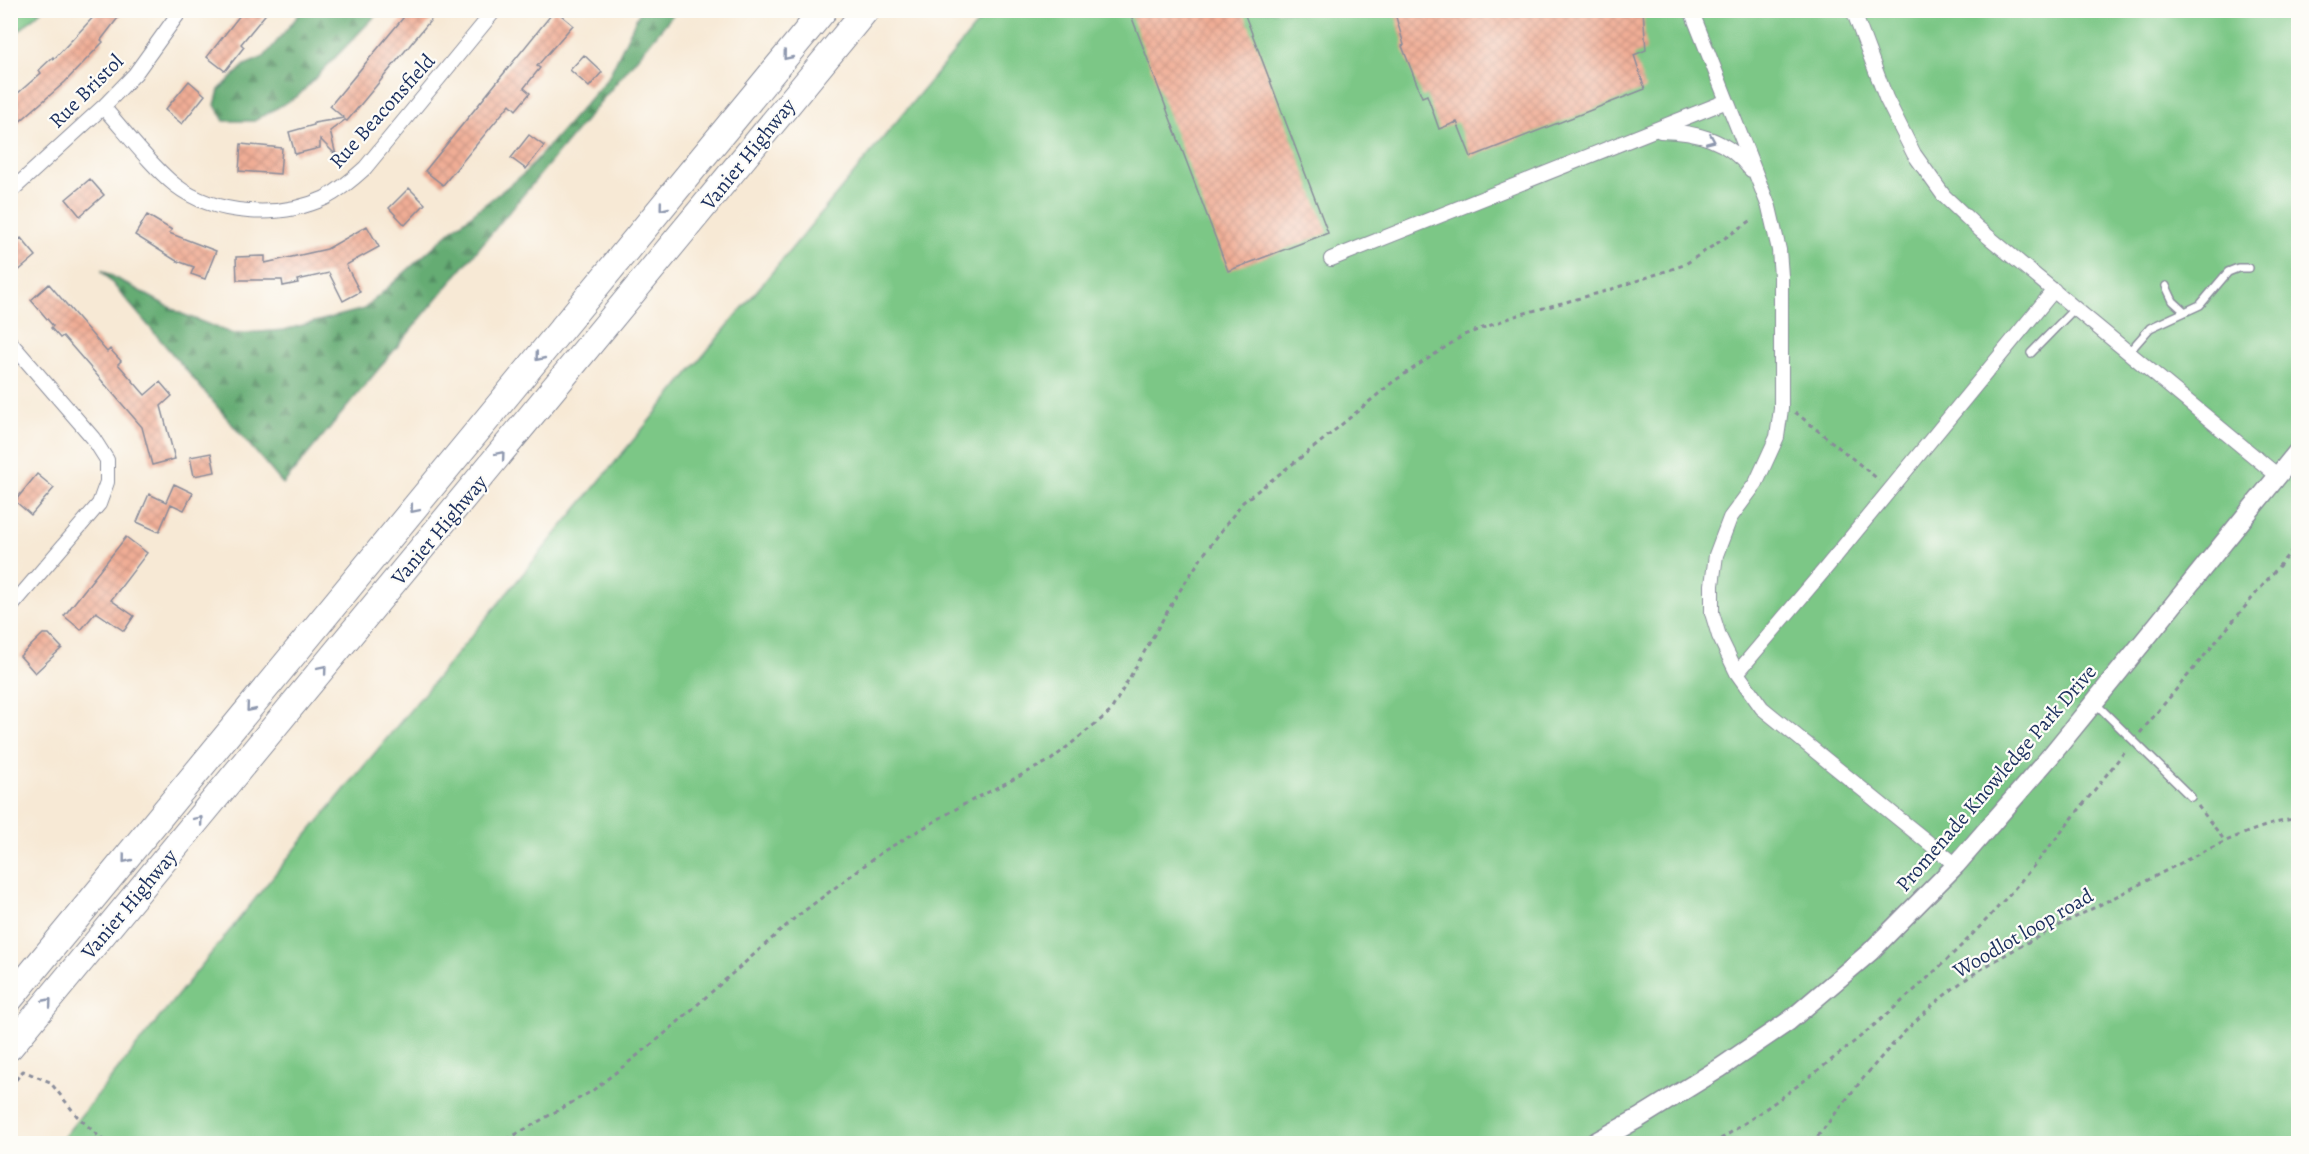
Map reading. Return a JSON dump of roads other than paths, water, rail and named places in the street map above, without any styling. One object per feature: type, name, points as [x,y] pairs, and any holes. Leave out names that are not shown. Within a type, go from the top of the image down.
[{"type":"highway","name":"Vanier Highway","points":[[10,999],[824,10]]},
{"type":"highway","name":"Vanier Highway","points":[[10,1047],[866,10]]},
{"type":"street","name":"Rue Bristol","points":[[10,192],[103,107],[135,74],[181,10]]},
{"type":"street","name":"Rue Beaconsfield","points":[[103,107],[175,185],[194,196],[213,204],[244,210],[269,211],[300,207],[327,197],[348,184],[365,168],[495,10]]},
{"type":"street","points":[[1691,10],[1772,215],[1779,250],[1781,276],[1781,409],[1777,437],[1756,483],[1730,518],[1716,555],[1712,585],[1712,613],[1719,636],[1737,673],[1762,708],[1956,865]]},
{"type":"street","points":[[1853,10],[1886,98],[1914,154],[1944,196],[1979,229],[2278,476]]},
{"type":"street","points":[[1331,259],[1727,101]]},
{"type":"street","points":[[1654,130],[1689,132],[1712,140],[1732,151],[1760,182]]},
{"type":"street","points":[[1737,673],[2054,290]]},
{"type":"street","points":[[10,342],[93,438],[107,460],[107,482],[99,504],[10,608]]},
{"type":"street","name":"Promenade Knowledge Park Drive","points":[[1592,1143],[1639,1118],[1790,1021],[1870,952],[1956,865],[2053,753],[2298,451]]},
{"type":"lane","points":[[2129,352],[2150,328],[2200,305],[2228,272],[2238,268],[2248,268]]},
{"type":"lane","points":[[2166,286],[2173,300],[2184,311]]},
{"type":"lane","points":[[2031,353],[2076,307]]},
{"type":"lane","points":[[2093,702],[2191,797]]}]
